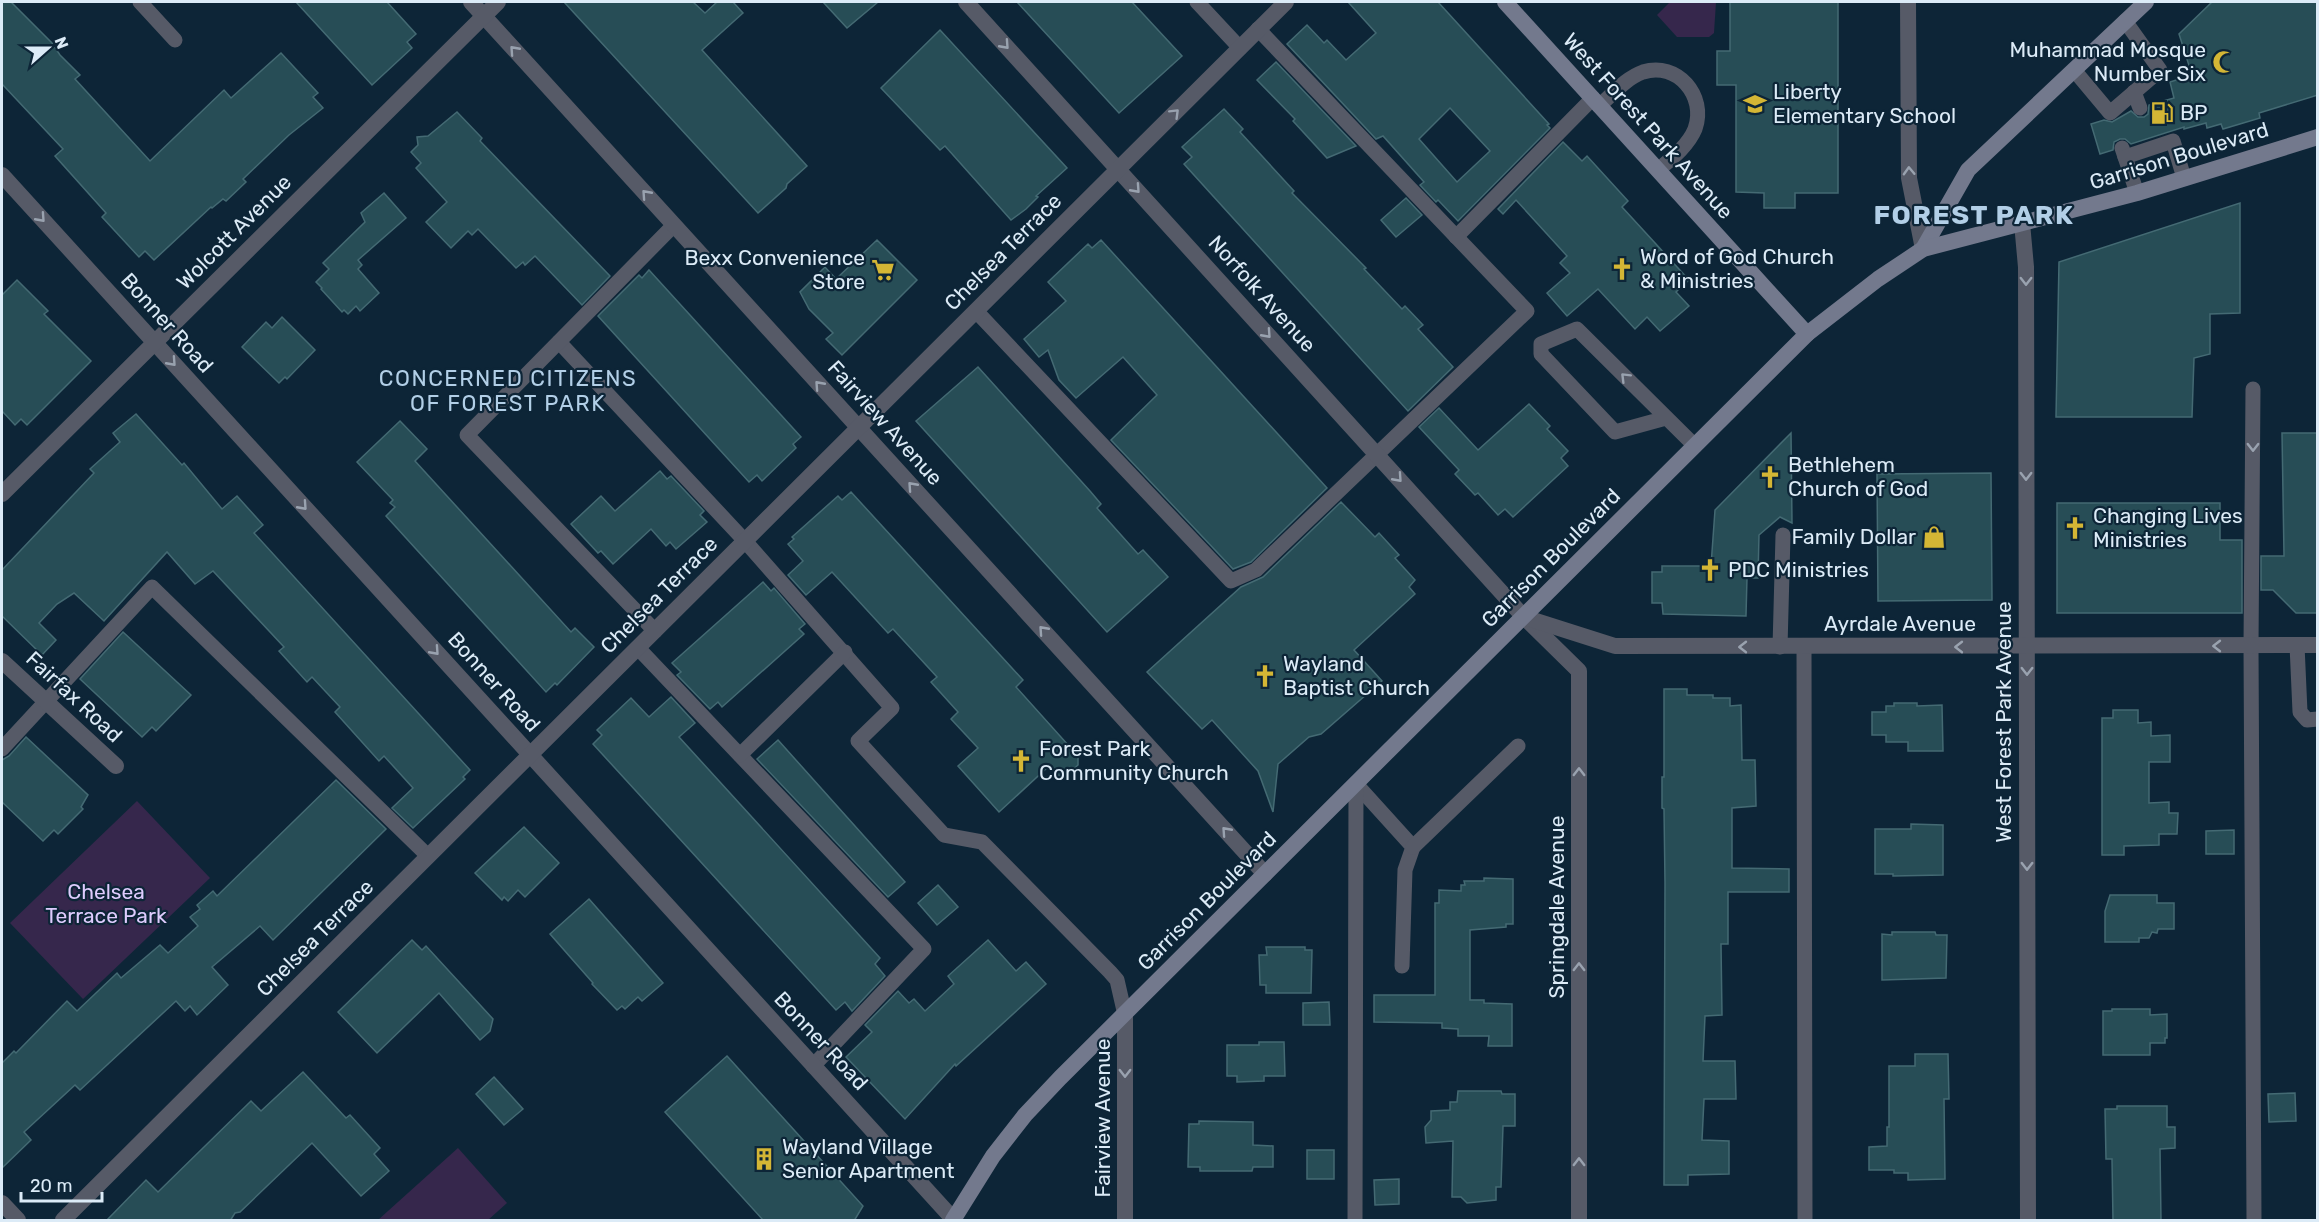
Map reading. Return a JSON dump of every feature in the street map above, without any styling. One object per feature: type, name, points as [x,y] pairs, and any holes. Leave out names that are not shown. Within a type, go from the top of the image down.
[{"type":"main road","name":"West Forest Park Avenue","points":[[1505,2],[1807,334]]},
{"type":"main road","points":[[1923,249],[1968,170],[2146,2]]},
{"type":"main road","name":"Garrison Boulevard","points":[[953,1220],[993,1156],[1025,1115],[1807,334],[1878,279],[1923,249],[2137,193],[2318,137]]},
{"type":"street","name":"Fairview Avenue","points":[[471,2],[1265,874]]},
{"type":"street","name":"Wolcott Avenue","points":[[2,495],[498,2]]},
{"type":"street","name":"Norfolk Avenue","points":[[966,2],[1523,616]]},
{"type":"street","name":"Chelsea Terrace","points":[[63,1221],[1286,2]]},
{"type":"street","points":[[1908,2],[1909,178],[1923,249]]},
{"type":"street","name":"Bonner Road","points":[[2,175],[953,1220]]},
{"type":"street","name":"West Forest Park Avenue","points":[[2022,223],[2026,267],[2028,1221]]},
{"type":"street","name":"Ayrdale Avenue","points":[[1523,616],[1615,646],[2318,645]]},
{"type":"street","name":"Springdale Avenue","points":[[1523,616],[1579,671],[1579,1221]]},
{"type":"street","name":"Fairfax Road","points":[[2,661],[116,766]]},
{"type":"street","name":"Fairview Avenue","points":[[1125,1015],[1125,1221]]},
{"type":"street","points":[[2,1203],[18,1221]]},
{"type":"lane","points":[[140,2],[175,39]]},
{"type":"lane","points":[[1197,2],[1240,48]]},
{"type":"lane","points":[[2074,70],[2110,115],[2160,70],[2125,21]]},
{"type":"lane","points":[[976,311],[1231,581],[1256,570],[1527,311],[1258,29]]},
{"type":"lane","points":[[1456,237],[1596,102],[1630,79],[1652,70],[1663,70],[1676,74],[1688,85],[1695,100],[1697,116],[1695,129],[1686,144],[1658,170]]},
{"type":"lane","points":[[2134,92],[2140,108]]},
{"type":"lane","points":[[2137,193],[2123,152],[2152,142],[2173,141],[2184,178]]},
{"type":"lane","points":[[655,631],[467,435],[674,225]]},
{"type":"lane","points":[[1666,418],[1615,432],[1541,354],[1541,344],[1577,329],[1695,446]]},
{"type":"lane","points":[[559,342],[745,541],[892,708],[858,741],[944,836],[982,842],[1117,980],[1125,1015]]},
{"type":"lane","points":[[2253,389],[2254,1221]]},
{"type":"lane","points":[[1780,647],[1782,535]]},
{"type":"lane","points":[[2,749],[152,587],[428,856]]},
{"type":"lane","points":[[2297,645],[2300,712],[2307,720],[2318,719]]},
{"type":"lane","points":[[1804,647],[1805,1221]]},
{"type":"lane","points":[[638,648],[924,949],[813,1066]]},
{"type":"lane","points":[[740,755],[845,652]]},
{"type":"lane","points":[[1402,966],[1406,870],[1413,847],[1518,746]]},
{"type":"lane","points":[[1356,784],[1413,847]]},
{"type":"lane","points":[[1355,1221],[1356,784]]},
{"type":"green space","points":[[1670,2],[1716,2],[1714,33],[1709,37],[1677,37],[1657,15]]},
{"type":"green space","name":"Chelsea Terrace Park","points":[[137,801],[210,878],[83,999],[10,923]]},
{"type":"green space","points":[[458,1148],[507,1203],[488,1220],[378,1220]]},
{"type":"building","points":[[2,2],[11,2],[52,43],[60,55],[80,75],[75,79],[150,161],[224,90],[231,98],[281,53],[318,93],[313,97],[323,108],[289,135],[243,179],[246,182],[226,201],[223,199],[211,207],[154,260],[145,251],[139,257],[102,217],[106,213],[55,156],[63,149],[2,84]]},
{"type":"building","points":[[296,2],[387,2],[416,34],[407,42],[412,48],[372,85]]},
{"type":"building","points":[[564,2],[693,2],[705,13],[717,2],[733,2],[743,13],[702,50],[807,166],[758,213]]},
{"type":"building","points":[[823,2],[878,2],[847,28]]},
{"type":"building","points":[[1017,2],[1132,2],[1182,56],[1119,113]]},
{"type":"building","points":[[1348,2],[1438,2],[1549,124],[1547,125],[1550,128],[1458,221],[1420,185],[1424,182],[1383,136],[1376,139],[1287,44],[1307,25],[1324,43],[1327,40],[1346,60],[1376,33]],"holes":[[[1450,108],[1490,151],[1457,182],[1419,139]]]},
{"type":"building","name":"Liberty Elementary School","points":[[1730,2],[1838,2],[1838,193],[1795,193],[1795,208],[1764,208],[1764,193],[1736,192],[1736,85],[1717,85],[1717,51],[1730,51]]},
{"type":"building","points":[[2212,2],[2318,2],[2318,95],[2259,113],[2260,118],[2223,129],[2221,124],[2207,128],[2206,123],[2184,129],[2184,127],[2131,144],[2125,139],[2120,139],[2114,142],[2113,150],[2100,154],[2091,124],[2104,120],[2112,122],[2131,111],[2138,117],[2144,117],[2148,114],[2149,105],[2174,98],[2170,82],[2192,75],[2179,34]]},
{"type":"building","points":[[940,30],[1067,168],[1036,196],[1038,197],[1026,209],[1011,220],[945,146],[940,150],[881,88]]},
{"type":"building","points":[[1276,62],[1356,146],[1327,158],[1293,121],[1295,119],[1257,80]]},
{"type":"building","points":[[1224,109],[1243,129],[1240,132],[1294,191],[1292,193],[1366,268],[1364,269],[1402,309],[1405,306],[1423,325],[1418,329],[1453,367],[1408,411],[1184,164],[1192,157],[1182,147]]},
{"type":"building","points":[[457,112],[482,138],[480,141],[610,276],[582,305],[535,256],[525,265],[523,262],[516,268],[478,229],[472,235],[468,231],[451,248],[426,222],[447,202],[416,168],[421,163],[411,152],[418,145],[417,137],[428,136]]},
{"type":"building","points":[[1563,142],[1582,161],[1587,156],[1628,201],[1622,207],[1689,280],[1676,292],[1689,306],[1660,331],[1647,317],[1635,329],[1598,289],[1567,316],[1547,293],[1570,273],[1560,263],[1567,256],[1516,200],[1503,214],[1498,209]]},
{"type":"building","points":[[384,193],[406,218],[358,260],[362,265],[358,269],[379,293],[360,311],[356,306],[348,314],[344,310],[342,312],[316,282],[329,269],[323,263],[365,222],[361,213]]},
{"type":"building","points":[[1406,198],[1422,215],[1396,237],[1381,220]]},
{"type":"building","points":[[2240,203],[2240,313],[2210,314],[2210,354],[2194,358],[2192,417],[2056,417],[2059,262]]},
{"type":"building","points":[[877,240],[917,280],[842,355],[826,339],[833,333],[809,309],[800,292],[825,267],[836,279]]},
{"type":"building","points":[[1101,240],[1327,488],[1251,562],[1233,569],[1111,440],[1157,395],[1123,357],[1076,398],[1059,380],[1048,350],[1039,357],[1024,339],[1066,301],[1048,282],[1088,244],[1092,248]]},
{"type":"building","points":[[649,270],[801,437],[793,444],[796,448],[762,481],[757,475],[749,482],[598,316],[639,275],[642,278]]},
{"type":"building","points":[[17,280],[48,311],[44,314],[91,361],[27,425],[21,419],[15,425],[2,411],[2,295]]},
{"type":"building","points":[[282,317],[315,350],[287,379],[285,377],[279,383],[242,347],[266,322],[272,328]]},
{"type":"building","points":[[978,367],[1090,491],[1101,504],[1097,508],[1138,554],[1143,550],[1168,577],[1107,632],[916,421]]},
{"type":"building","points":[[1529,404],[1550,426],[1547,429],[1568,451],[1561,458],[1568,466],[1513,517],[1505,509],[1498,515],[1478,493],[1475,495],[1455,474],[1459,470],[1419,427],[1439,408],[1478,450]]},
{"type":"building","points":[[136,414],[182,465],[184,463],[222,509],[237,496],[263,525],[254,533],[470,770],[463,777],[465,779],[413,828],[392,808],[413,788],[384,756],[379,761],[335,712],[340,707],[312,677],[307,682],[279,651],[284,647],[213,571],[195,584],[167,552],[104,621],[74,593],[57,604],[39,623],[56,640],[42,655],[2,616],[2,570],[94,473],[90,469],[120,442],[113,433]]},
{"type":"building","points":[[400,421],[427,449],[415,461],[571,632],[575,628],[594,647],[557,685],[555,683],[546,692],[386,516],[395,507],[390,503],[393,500],[357,462]]},
{"type":"building","name":"PDC Ministries","points":[[1791,433],[1792,523],[1780,517],[1759,535],[1758,578],[1747,578],[1746,616],[1663,614],[1662,603],[1652,603],[1652,572],[1662,572],[1662,566],[1711,566],[1715,510]]},
{"type":"building","points":[[2282,433],[2318,433],[2318,613],[2296,613],[2273,590],[2261,590],[2261,556],[2284,556]]},
{"type":"building","points":[[660,471],[667,479],[671,476],[704,511],[700,515],[707,522],[676,549],[670,542],[666,546],[651,529],[613,564],[601,551],[598,553],[571,524],[601,496],[615,511]]},
{"type":"building","name":"Family Dollar","points":[[1991,473],[1992,600],[1878,601],[1877,474]]},
{"type":"building","points":[[851,492],[1023,680],[1016,687],[1078,756],[1078,765],[1066,776],[1058,775],[1049,766],[999,812],[958,766],[978,748],[951,719],[958,712],[931,682],[937,677],[893,629],[888,633],[832,572],[806,595],[788,575],[803,561],[788,544],[794,539],[792,537],[838,496],[842,500]]},
{"type":"building","name":"Wayland Baptist Church","points":[[1341,502],[1375,537],[1379,533],[1399,555],[1395,558],[1415,580],[1409,587],[1415,594],[1354,650],[1382,681],[1321,734],[1309,737],[1278,764],[1273,812],[1258,771],[1212,720],[1202,729],[1147,672],[1241,587],[1263,577]]},
{"type":"building","points":[[2057,503],[2220,503],[2220,540],[2242,540],[2242,613],[2057,613]]},
{"type":"building","points":[[763,582],[771,591],[774,588],[805,624],[799,629],[804,634],[722,707],[718,702],[710,709],[677,675],[681,672],[672,663]]},
{"type":"building","points":[[123,632],[191,695],[156,731],[152,727],[142,737],[80,679]]},
{"type":"building","points":[[1664,689],[1687,689],[1687,695],[1713,695],[1713,698],[1730,698],[1730,706],[1741,705],[1742,760],[1755,760],[1756,806],[1732,808],[1732,868],[1789,869],[1789,892],[1728,892],[1728,944],[1721,944],[1722,1015],[1705,1016],[1703,1061],[1735,1061],[1736,1099],[1704,1099],[1702,1140],[1729,1141],[1729,1174],[1688,1175],[1688,1185],[1664,1185],[1665,883],[1662,777],[1664,777]]},
{"type":"building","points":[[671,697],[695,723],[679,737],[880,958],[875,964],[885,976],[852,1011],[845,1002],[836,1010],[593,744],[602,735],[597,730],[631,698],[649,717]]},
{"type":"building","points":[[1894,703],[1917,703],[1917,706],[1942,705],[1943,751],[1908,751],[1908,742],[1886,742],[1886,735],[1872,735],[1872,712],[1886,712],[1886,706],[1894,706]]},
{"type":"building","points":[[2113,710],[2138,710],[2138,723],[2151,722],[2151,736],[2170,735],[2170,762],[2149,762],[2149,803],[2169,802],[2169,813],[2178,813],[2177,834],[2159,834],[2159,845],[2124,846],[2124,855],[2102,855],[2102,718],[2113,718]]},
{"type":"building","points":[[26,737],[88,795],[81,807],[83,809],[58,834],[54,830],[43,841],[2,802],[2,760],[9,756]]},
{"type":"building","points":[[778,740],[905,882],[888,897],[757,759]]},
{"type":"building","points":[[336,780],[386,829],[273,940],[260,926],[212,967],[228,985],[197,1015],[190,1006],[185,1011],[176,1001],[80,1090],[75,1085],[24,1132],[31,1140],[2,1168],[2,1063],[14,1051],[16,1053],[67,1001],[77,1011],[117,973],[121,978],[160,945],[168,953],[198,926],[190,917],[200,909],[197,905],[213,891],[217,896]]},
{"type":"building","points":[[1911,824],[1943,825],[1943,875],[1875,874],[1875,829],[1911,829]]},
{"type":"building","points":[[524,827],[559,863],[525,897],[518,890],[508,901],[504,897],[502,900],[475,873]]},
{"type":"building","points":[[2234,830],[2234,854],[2206,854],[2206,831]]},
{"type":"building","points":[[1484,878],[1513,879],[1513,924],[1506,924],[1506,927],[1470,930],[1470,1000],[1512,1004],[1512,1046],[1488,1046],[1489,1036],[1458,1036],[1458,1029],[1442,1028],[1442,1023],[1374,1022],[1374,995],[1435,995],[1435,903],[1439,903],[1439,890],[1461,891],[1461,885],[1465,885],[1464,881],[1484,881]]},
{"type":"building","points":[[938,885],[958,907],[937,925],[918,903]]},
{"type":"building","points":[[2110,895],[2157,895],[2157,903],[2174,903],[2174,929],[2158,929],[2157,933],[2152,932],[2149,938],[2139,938],[2139,942],[2105,942],[2105,911]]},
{"type":"building","points":[[589,899],[663,983],[642,1001],[638,997],[625,1009],[622,1006],[617,1010],[550,934]]},
{"type":"building","points":[[1892,932],[1935,932],[1936,935],[1947,935],[1946,978],[1882,980],[1882,934],[1892,935]]},
{"type":"building","points":[[412,940],[422,950],[426,946],[493,1019],[490,1031],[480,1040],[439,993],[377,1053],[338,1012]]},
{"type":"building","points":[[988,940],[1016,971],[1026,962],[1046,984],[956,1066],[955,1064],[905,1119],[846,1057],[872,1032],[865,1025],[898,991],[909,1003],[914,999],[925,1011],[954,984],[948,976]]},
{"type":"building","points":[[1266,947],[1305,947],[1305,950],[1312,950],[1311,993],[1266,993],[1266,985],[1260,985],[1259,955],[1267,955]]},
{"type":"building","points":[[1329,1002],[1330,1025],[1303,1025],[1303,1003]]},
{"type":"building","points":[[2112,1009],[2150,1009],[2150,1015],[2167,1014],[2165,1043],[2150,1043],[2150,1055],[2103,1055],[2103,1011],[2112,1011]]},
{"type":"building","points":[[1259,1042],[1284,1042],[1285,1076],[1264,1076],[1264,1081],[1237,1082],[1237,1076],[1227,1076],[1227,1045],[1259,1045]]},
{"type":"building","points":[[1915,1054],[1948,1054],[1949,1099],[1944,1099],[1945,1179],[1908,1180],[1908,1173],[1894,1173],[1894,1170],[1869,1170],[1869,1147],[1887,1146],[1889,1066],[1915,1066]]},
{"type":"building","name":"Wayland Village Senior Apartment","points":[[727,1056],[863,1206],[854,1221],[764,1221],[665,1112]]},
{"type":"building","points":[[303,1072],[346,1118],[350,1115],[380,1148],[374,1154],[389,1171],[361,1196],[312,1143],[240,1212],[235,1213],[230,1221],[106,1221],[146,1180],[158,1192],[251,1101],[261,1111]]},
{"type":"building","points":[[494,1077],[523,1109],[504,1125],[476,1094]]},
{"type":"building","points":[[1458,1091],[1501,1091],[1502,1094],[1515,1094],[1515,1126],[1503,1126],[1501,1187],[1496,1187],[1496,1200],[1467,1203],[1461,1197],[1452,1197],[1453,1141],[1426,1143],[1425,1127],[1431,1120],[1431,1111],[1450,1110],[1450,1102],[1457,1102]]},
{"type":"building","points":[[2295,1093],[2296,1121],[2269,1122],[2268,1094]]},
{"type":"building","points":[[2117,1106],[2167,1106],[2167,1127],[2175,1127],[2175,1148],[2160,1149],[2161,1221],[2113,1221],[2112,1159],[2106,1159],[2105,1109],[2117,1109]]},
{"type":"building","points":[[1199,1121],[1253,1122],[1253,1145],[1273,1146],[1273,1167],[1253,1167],[1252,1171],[1200,1171],[1200,1167],[1188,1167],[1189,1124],[1199,1124]]},
{"type":"building","points":[[1307,1150],[1334,1150],[1334,1179],[1307,1179]]},
{"type":"building","points":[[1399,1179],[1399,1204],[1375,1205],[1374,1180]]},
{"type":"place","name":"Muhammad Mosque Number Six","points":[[2224,62]]},
{"type":"place","name":"Liberty Elementary School","points":[[1755,104]]},
{"type":"place","name":"BP","points":[[2162,113]]},
{"type":"place","name":"Word of God Church & Ministries","points":[[1622,269]]},
{"type":"place","name":"Bexx Convenience Store","points":[[883,270]]},
{"type":"place","name":"Bethlehem Church of God","points":[[1770,477]]},
{"type":"place","name":"Changing Lives Ministries","points":[[2075,528]]},
{"type":"place","name":"Family Dollar","points":[[1934,537]]},
{"type":"place","name":"PDC Ministries","points":[[1710,570]]},
{"type":"place","name":"Wayland Baptist Church","points":[[1265,676]]},
{"type":"place","name":"Forest Park Community Church","points":[[1021,761]]},
{"type":"place","name":"Wayland Village Senior Apartment","points":[[764,1159]]},
{"type":"district","name":"FOREST PARK","points":[[1974,215]]},
{"type":"district","name":"CONCERNED CITIZENS OF FOREST PARK","points":[[508,390]]}]
